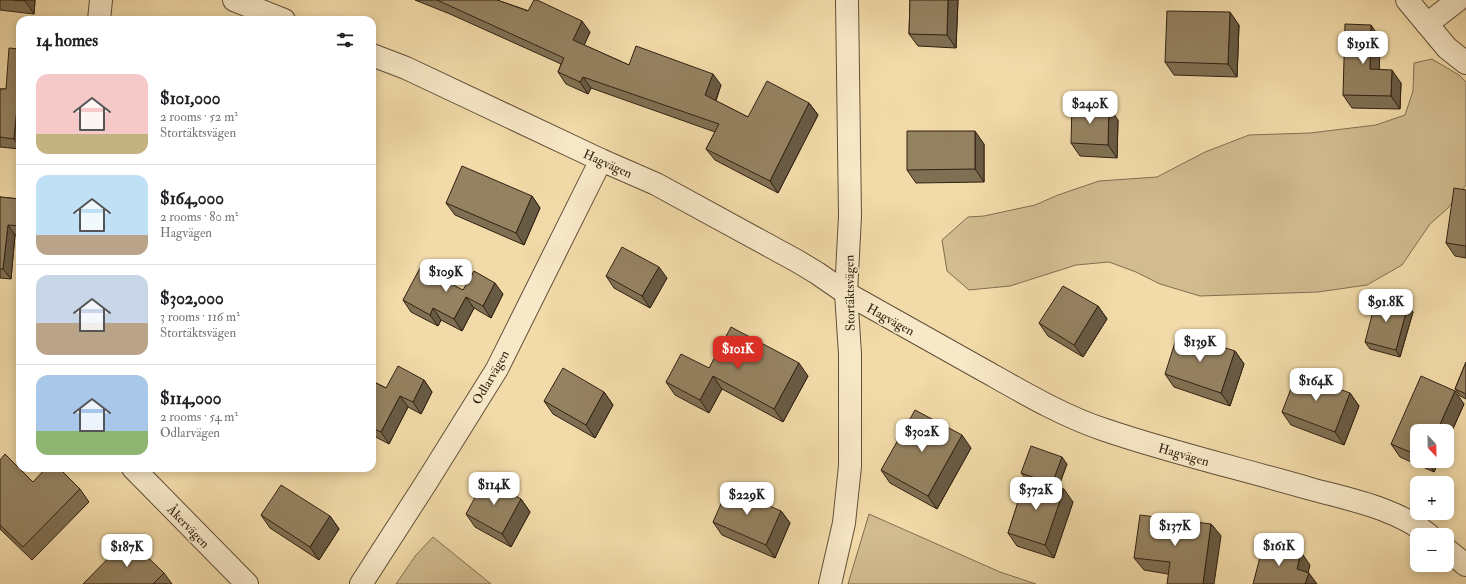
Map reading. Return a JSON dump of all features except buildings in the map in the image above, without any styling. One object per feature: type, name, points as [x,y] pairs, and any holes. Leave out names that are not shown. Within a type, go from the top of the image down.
[{"type":"street","points":[[99,16],[101,0]]},
{"type":"street","points":[[234,0],[274,16]]},
{"type":"street","name":"Stortäktsvägen","points":[[830,584],[844,523],[850,466],[850,354],[846,293],[850,216],[847,0]]},
{"type":"street","points":[[1407,0],[1447,48],[1466,63]]},
{"type":"street","points":[[1427,24],[1458,0]]},
{"type":"street","name":"Hagvägen","points":[[376,57],[406,68],[601,160],[656,184],[804,265],[846,293],[1043,404],[1078,420],[1184,455],[1376,507],[1401,518],[1417,528]]},
{"type":"street","name":"Odlarvägen","points":[[361,584],[497,369],[601,160]]},
{"type":"street","name":"Åkervägen","points":[[137,472],[247,584]]},
{"type":"street","points":[[1454,556],[1466,566]]},
{"type":"shaded area","points":[[1432,59],[1459,75],[1466,82],[1466,185],[1448,208],[1430,224],[1402,265],[1367,285],[1318,292],[1200,296],[1160,284],[1136,272],[1109,262],[1076,265],[1010,286],[969,290],[947,271],[942,240],[968,217],[984,216],[1035,205],[1058,195],[1099,181],[1157,177],[1205,152],[1249,135],[1310,133],[1376,125],[1405,115],[1413,91],[1414,63]]},
{"type":"shaded area","points":[[869,514],[1000,572],[1036,584],[848,584]]},
{"type":"shaded area","points":[[433,537],[491,584],[396,584],[416,555]]}]
